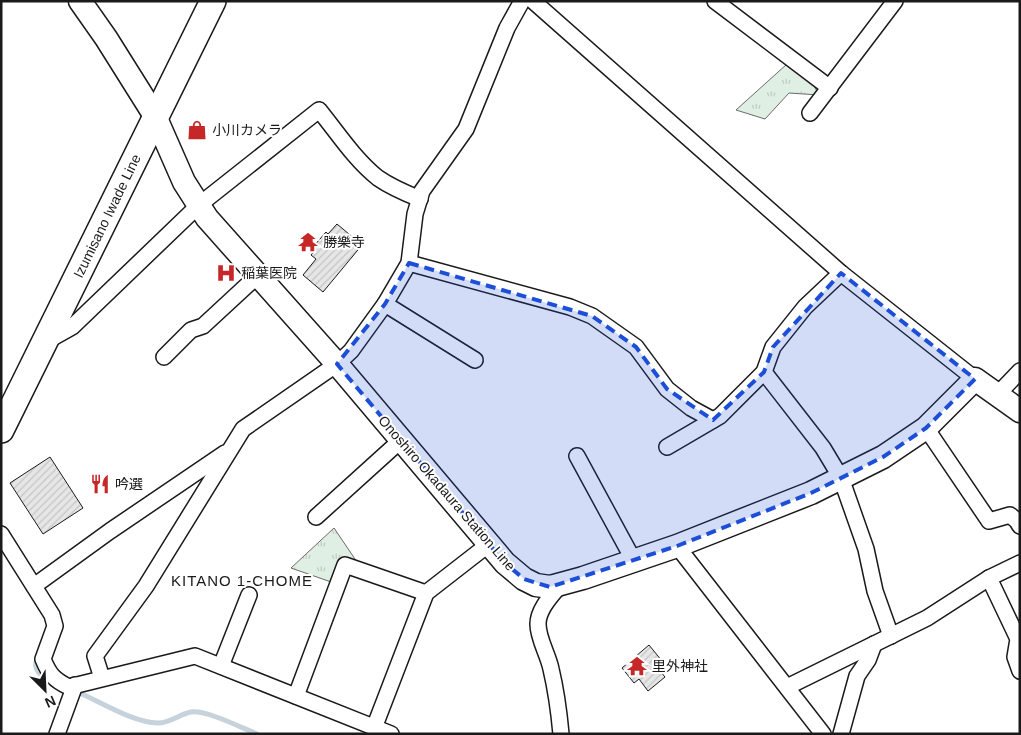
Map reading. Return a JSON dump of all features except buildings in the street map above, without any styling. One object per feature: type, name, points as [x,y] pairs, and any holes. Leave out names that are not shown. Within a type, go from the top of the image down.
[{"type":"main road","name":"Onoshiro Okadaura Station Line","points":[[80,1],[106,38],[155,116],[184,182],[207,218],[337,364],[505,563],[524,579],[536,585],[550,587],[634,561],[811,493],[884,457],[926,428],[975,380]]},
{"type":"main road","name":"Izumisano Iwade Line","points":[[1,430],[213,1]]},
{"type":"main road","points":[[975,380],[1020,411]]},
{"type":"street","points":[[102,678],[95,656],[146,586],[243,429],[337,364],[351,351],[385,304],[409,263],[415,214],[422,191],[466,129],[507,28],[522,1]]},
{"type":"street","points":[[533,1],[841,273],[975,380]]},
{"type":"street","points":[[715,1],[830,88]]},
{"type":"street","points":[[810,113],[895,1]]},
{"type":"street","points":[[44,343],[72,327],[199,205],[319,110],[358,158],[377,177],[396,189],[420,199]]},
{"type":"street","points":[[409,263],[561,305],[592,316],[636,347],[667,390],[691,408],[713,420]]},
{"type":"street","points":[[667,447],[720,416],[764,372],[773,347],[805,307],[841,273]]},
{"type":"street","points":[[164,358],[191,330],[203,326],[257,276]]},
{"type":"street","points":[[385,304],[475,360]]},
{"type":"street","points":[[997,395],[1020,371]]},
{"type":"street","points":[[764,372],[823,448],[841,478],[866,550],[875,591],[892,636]]},
{"type":"street","points":[[926,428],[989,522],[1010,515],[1017,520],[1020,526]]},
{"type":"street","points":[[316,518],[400,440]]},
{"type":"street","points":[[34,586],[110,531],[230,449]]},
{"type":"street","points":[[576,456],[634,561]]},
{"type":"street","points":[[1,534],[52,615],[55,626],[42,659],[46,669],[56,681],[69,687],[196,656],[391,734]]},
{"type":"street","points":[[374,728],[426,593],[489,544]]},
{"type":"street","points":[[677,546],[823,734]]},
{"type":"street","points":[[787,687],[927,618],[989,578],[1020,563]]},
{"type":"street","points":[[296,696],[345,564],[426,593]]},
{"type":"street","points":[[989,578],[1018,639],[1015,658],[1020,671]]},
{"type":"street","points":[[560,734],[551,668],[538,624],[540,614],[561,584]]},
{"type":"street","points":[[222,666],[249,595]]},
{"type":"street","points":[[841,734],[857,676],[868,660],[874,644]]},
{"type":"street","points":[[57,734],[75,685]]},
{"type":"highlighted area","points":[[409,263],[592,316],[636,347],[667,389],[713,420],[764,372],[773,347],[841,273],[975,379],[926,428],[883,457],[811,493],[677,546],[550,587],[524,579],[505,563],[337,364],[385,304]]},
{"type":"green space","points":[[787,64],[813,84],[819,95],[789,93],[765,119],[736,110]]},
{"type":"green space","points":[[334,528],[357,562],[334,583],[291,568]]},
{"type":"waterway","points":[[40,654],[37,658],[36,669],[48,681]]},
{"type":"waterway","points":[[75,691],[126,715],[148,722],[162,723],[187,713],[198,712],[215,716],[257,734]]},
{"type":"place","name":"小川カメラ","points":[[197,130]]},
{"type":"place","name":"勝樂寺","points":[[308,242]]},
{"type":"place","name":"稲葉医院","points":[[226,273]]},
{"type":"place","name":"吟選","points":[[100,484]]},
{"type":"place","name":"里外神社","points":[[637,666]]},
{"type":"district","name":"KITANO 1-CHOME","points":[[242,580]]}]
